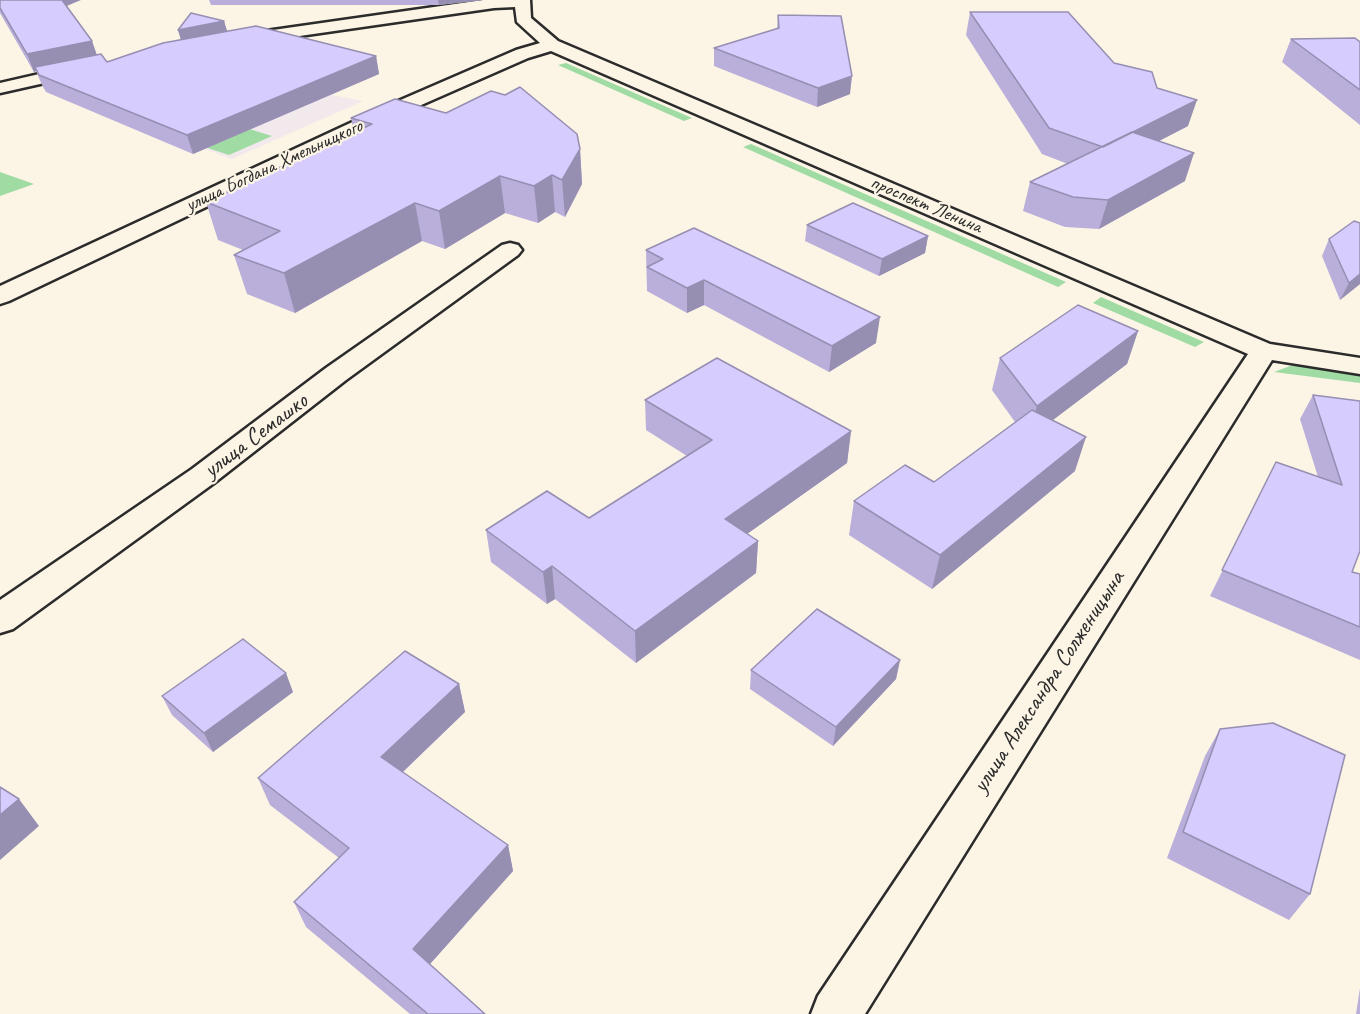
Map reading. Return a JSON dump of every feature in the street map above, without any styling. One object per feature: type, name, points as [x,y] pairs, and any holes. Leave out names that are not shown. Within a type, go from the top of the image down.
[{"type":"street","points":[[222,43],[279,33],[522,1]]},
{"type":"street","name":"проспект Ленина","points":[[522,1],[523,19],[552,45],[1264,351],[1360,366]]},
{"type":"street","name":"улица Богдана Хмельницкого","points":[[0,296],[290,159],[517,56],[552,45]]},
{"type":"street","points":[[0,88],[96,67]]},
{"type":"street","points":[[262,150],[290,159]]},
{"type":"street","name":"улица Семашко","points":[[0,619],[203,476],[336,374],[510,250]]},
{"type":"street","name":"улица Александра Солженицына","points":[[836,1014],[1264,351]]},
{"type":"shaded area","points":[[311,79],[346,88],[332,95],[363,101],[232,159],[170,136]]},
{"type":"green space","points":[[566,63],[692,118],[684,121],[558,65]]},
{"type":"green space","points":[[217,119],[272,136],[229,155],[174,137]]},
{"type":"green space","points":[[751,144],[1066,282],[1058,287],[743,147]]},
{"type":"green space","points":[[0,172],[34,184],[0,196]]},
{"type":"green space","points":[[1101,297],[1204,342],[1195,347],[1093,303]]},
{"type":"green space","points":[[1290,366],[1360,372],[1360,383],[1274,372]]},
{"type":"building","points":[[0,0],[62,0],[92,41],[27,54],[0,8]]},
{"type":"building","points":[[970,12],[1068,12],[1114,63],[1152,72],[1157,88],[1197,100],[1103,147],[1049,128]]},
{"type":"building","points":[[191,13],[224,21],[178,30]]},
{"type":"building","points":[[778,15],[841,16],[852,76],[818,88],[714,48],[779,28]]},
{"type":"building","points":[[256,26],[376,56],[187,135],[39,75],[35,67],[101,54],[107,62],[163,43]]},
{"type":"building","points":[[1355,38],[1360,42],[1360,90],[1291,39]]},
{"type":"building","points":[[520,87],[577,134],[580,149],[562,180],[552,175],[534,186],[500,176],[439,211],[415,203],[284,273],[234,255],[280,231],[206,202],[372,124],[351,118],[395,99],[446,113],[491,91],[505,95]]},
{"type":"building","points":[[1132,132],[1194,153],[1108,200],[1073,197],[1030,182]]},
{"type":"building","points":[[853,203],[928,236],[882,259],[807,225]]},
{"type":"building","points":[[1354,221],[1360,223],[1360,274],[1349,283],[1329,239]]},
{"type":"building","points":[[694,228],[880,317],[832,346],[704,280],[687,288],[647,267],[663,259],[646,250]]},
{"type":"building","points":[[1078,305],[1138,331],[1037,406],[1000,358]]},
{"type":"building","points":[[717,358],[851,431],[725,519],[758,541],[635,631],[552,566],[543,572],[486,530],[547,491],[589,518],[712,440],[645,400]]},
{"type":"building","points":[[1313,395],[1360,401],[1360,551],[1352,572],[1360,574],[1360,627],[1222,570],[1276,462],[1342,485]]},
{"type":"building","points":[[1032,410],[1086,437],[940,555],[854,501],[905,465],[934,482]]},
{"type":"building","points":[[817,609],[900,660],[836,727],[751,670]]},
{"type":"building","points":[[243,639],[286,673],[204,733],[162,696]]},
{"type":"building","points":[[405,651],[459,684],[381,757],[508,845],[413,949],[485,1014],[428,1014],[294,902],[349,848],[258,778]]},
{"type":"building","points":[[1273,723],[1345,755],[1310,894],[1183,832],[1220,729]]},
{"type":"building","points":[[0,787],[19,799],[0,815]]}]
